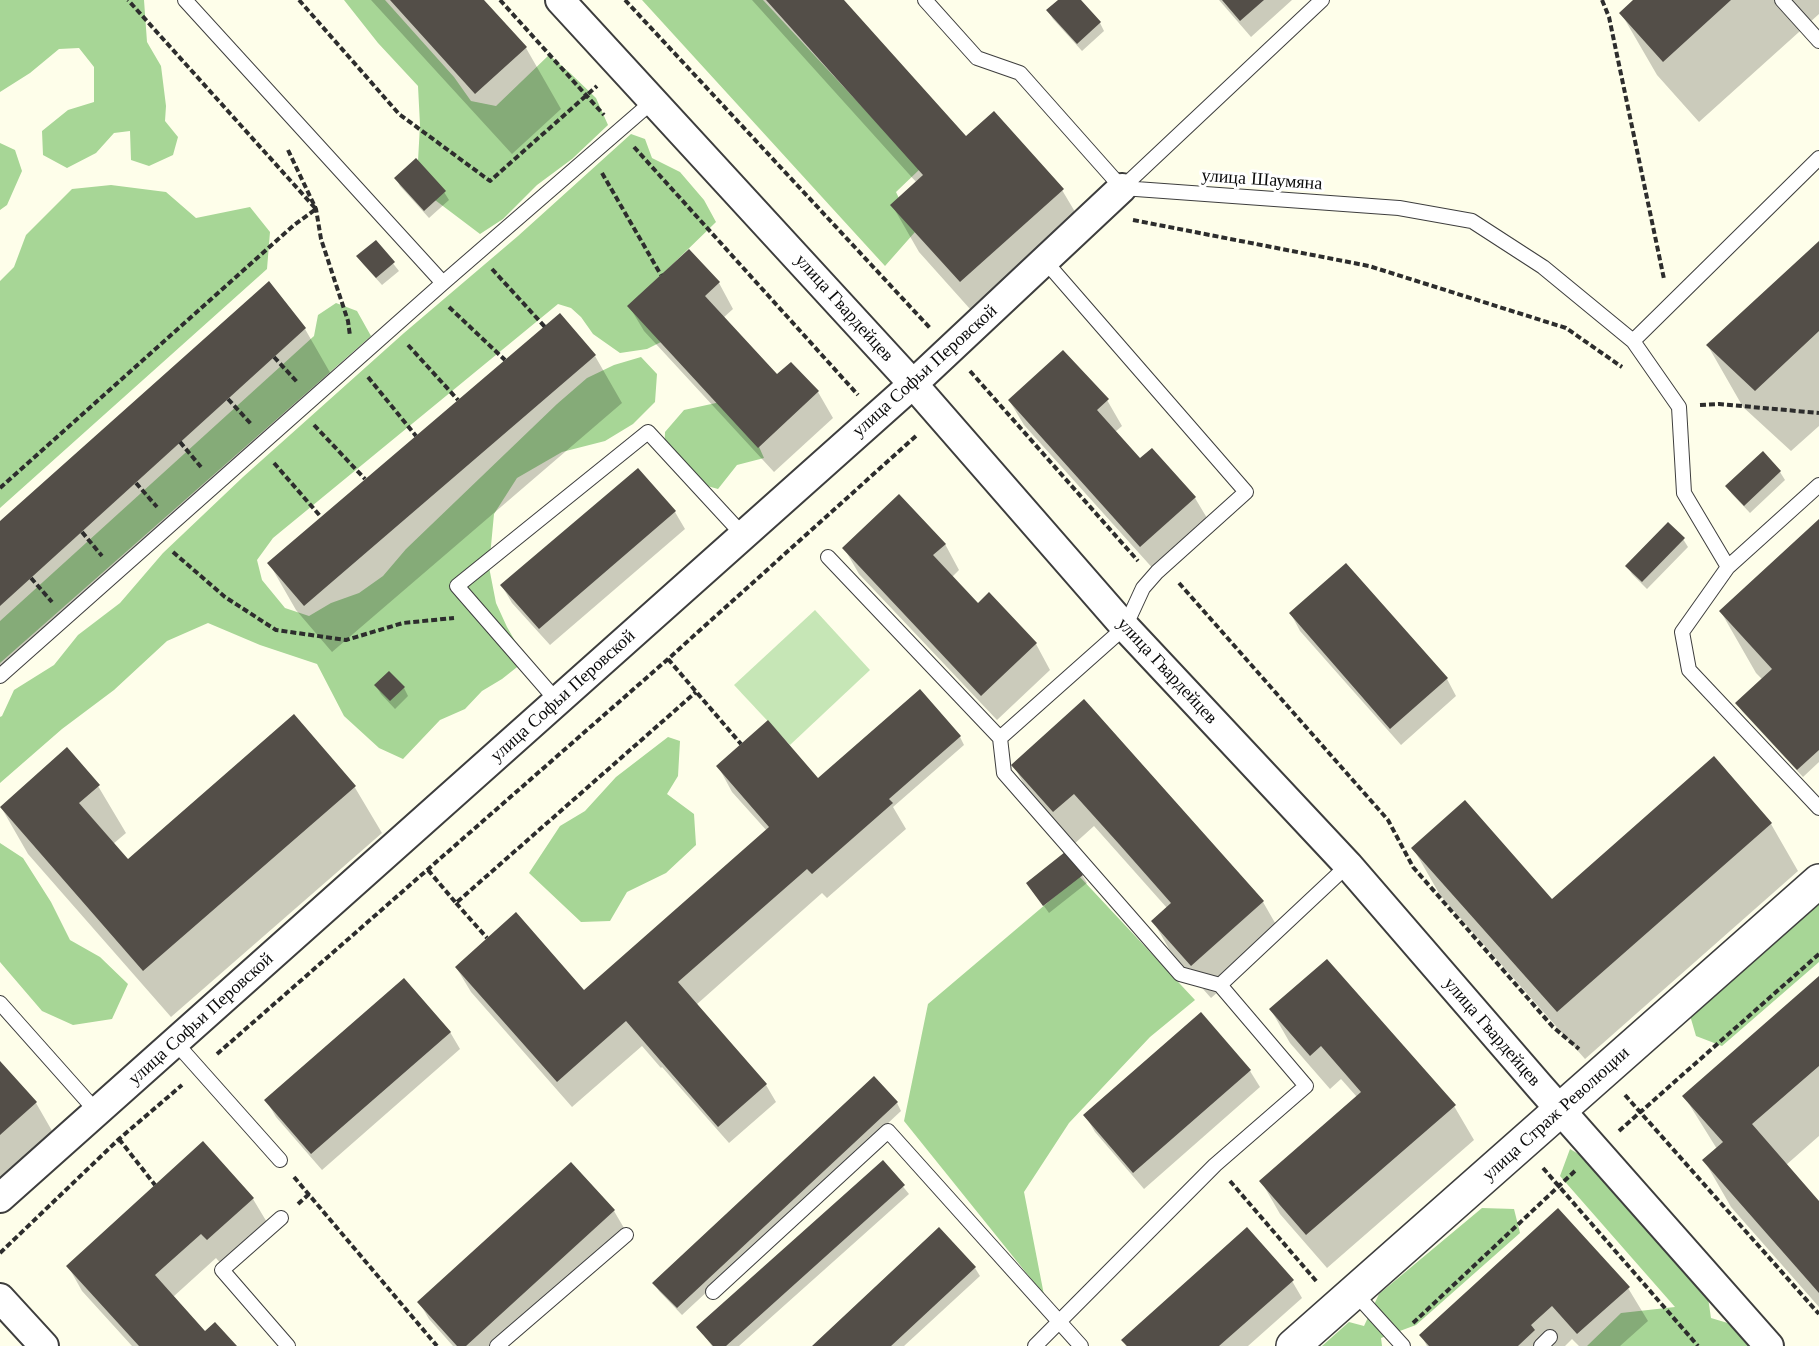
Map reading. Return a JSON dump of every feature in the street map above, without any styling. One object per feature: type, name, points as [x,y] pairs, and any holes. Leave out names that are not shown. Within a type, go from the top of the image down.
[{"type":"street","name":"улица Гвардейцев","points":[[560,0],[913,384],[1125,627],[1348,866],[1769,1346]]},
{"type":"street","name":"улица Софьи Перовской","points":[[0,1198],[913,384],[1122,188]]},
{"type":"street","name":"улица Страж Революции","points":[[1293,1346],[1819,881]]},
{"type":"street","points":[[0,1298],[44,1346]]},
{"type":"lane","points":[[185,0],[438,287]]},
{"type":"lane","points":[[925,0],[977,58],[1020,73],[1122,188],[1323,0]]},
{"type":"lane","points":[[1782,0],[1819,40]]},
{"type":"lane","points":[[0,676],[438,287],[653,101]]},
{"type":"lane","points":[[1633,341],[1819,158]]},
{"type":"lane","name":"улица Шаумяна","points":[[1122,188],[1399,208],[1472,221],[1544,267],[1633,341],[1679,407]]},
{"type":"lane","points":[[1000,738],[1125,627],[1143,588],[1246,492],[1045,261]]},
{"type":"lane","points":[[1679,407],[1684,493],[1728,567]]},
{"type":"lane","points":[[557,701],[457,586],[648,432],[744,535]]},
{"type":"lane","points":[[1819,485],[1728,567],[1682,632],[1689,670],[1819,808]]},
{"type":"lane","points":[[828,557],[1000,738],[1004,773],[1180,974],[1220,985],[1306,1086],[1215,1165],[1035,1346]]},
{"type":"lane","points":[[1220,985],[1348,866]]},
{"type":"lane","points":[[0,1003],[97,1112]]},
{"type":"lane","points":[[175,1042],[280,1160]]},
{"type":"lane","points":[[713,1292],[888,1131],[1081,1346]]},
{"type":"lane","points":[[281,1218],[222,1270],[288,1346]]},
{"type":"lane","points":[[497,1346],[626,1235]]},
{"type":"lane","points":[[1354,1292],[1403,1346]]},
{"type":"path","points":[[128,0],[316,209]]},
{"type":"path","points":[[299,0],[399,114],[490,181],[620,65]]},
{"type":"path","points":[[500,0],[906,446]]},
{"type":"path","points":[[625,0],[950,349],[1138,561],[1177,581],[1388,820],[1413,867],[1553,1027],[1604,1071],[1819,1314]]},
{"type":"path","points":[[1602,0],[1609,17],[1670,306]]},
{"type":"path","points":[[283,141],[316,209],[321,239],[348,321],[355,362],[416,436]]},
{"type":"path","points":[[591,154],[661,275]]},
{"type":"path","points":[[0,488],[294,225],[316,209]]},
{"type":"path","points":[[1096,213],[1370,266],[1566,328],[1623,368]]},
{"type":"path","points":[[478,253],[544,327]]},
{"type":"path","points":[[438,287],[505,360]]},
{"type":"path","points":[[392,328],[458,400]]},
{"type":"path","points":[[274,357],[314,399]]},
{"type":"path","points":[[228,399],[321,517]]},
{"type":"path","points":[[1679,407],[1719,404],[1819,413]]},
{"type":"path","points":[[301,410],[365,479]]},
{"type":"path","points":[[0,1253],[119,1139],[668,659],[940,415]]},
{"type":"path","points":[[180,442],[216,486]]},
{"type":"path","points":[[136,483],[173,524]]},
{"type":"path","points":[[82,531],[117,573]]},
{"type":"path","points":[[157,538],[225,597],[276,630],[346,640],[403,623],[462,617],[478,610]]},
{"type":"path","points":[[31,578],[66,619]]},
{"type":"path","points":[[668,659],[741,744]]},
{"type":"path","points":[[456,903],[696,692]]},
{"type":"path","points":[[428,870],[487,938]]},
{"type":"path","points":[[119,1139],[155,1185]]},
{"type":"path","points":[[1523,1144],[1698,1346]]},
{"type":"path","points":[[280,1160],[437,1346]]},
{"type":"path","points":[[1215,1165],[1320,1285]]},
{"type":"green space","points":[[0,0],[144,0],[147,42],[161,66],[166,106],[165,121],[178,137],[173,155],[149,166],[131,160],[130,131],[114,133],[96,153],[67,168],[43,155],[42,131],[68,110],[94,102],[94,67],[79,48],[59,49],[30,73],[0,92]]},
{"type":"green space","points":[[344,0],[385,0],[454,77],[471,101],[496,106],[549,55],[596,98],[608,125],[572,159],[537,185],[503,219],[480,234],[435,200],[417,179],[420,125],[418,86],[378,43]]},
{"type":"green space","points":[[642,0],[763,0],[920,169],[896,192],[915,232],[885,266]]},
{"type":"green space","points":[[631,134],[645,139],[652,158],[680,172],[704,200],[716,222],[643,293],[665,340],[647,349],[620,353],[593,334],[581,317],[571,308],[558,304],[273,538],[257,560],[262,580],[285,608],[309,616],[331,603],[359,593],[383,576],[406,549],[587,378],[614,365],[641,357],[657,374],[655,402],[633,424],[605,441],[562,452],[517,478],[494,514],[489,567],[496,603],[526,660],[482,691],[465,709],[440,720],[403,759],[379,748],[344,716],[317,664],[260,645],[208,623],[167,641],[114,690],[62,729],[0,783],[0,717],[14,690],[54,665],[78,635],[120,603],[163,553],[243,477]]},
{"type":"green space","points":[[0,143],[15,150],[22,171],[7,205],[0,210]]},
{"type":"green space","points":[[111,185],[166,192],[196,218],[250,207],[270,232],[267,269],[0,508],[0,281],[14,267],[26,235],[72,189]]},
{"type":"green space","points":[[336,303],[357,311],[371,336],[0,663],[0,621],[314,336],[318,315]]},
{"type":"green space","points":[[725,401],[748,422],[764,458],[737,465],[718,489],[686,480],[664,455],[665,432],[684,410]]},
{"type":"green space","points":[[815,610],[870,670],[790,745],[734,685]]},
{"type":"green space","points":[[668,737],[680,741],[678,776],[667,794],[694,814],[696,845],[666,873],[627,892],[610,921],[581,922],[529,873],[560,826],[585,811],[616,777]]},
{"type":"green space","points":[[0,843],[23,858],[51,902],[70,940],[100,957],[128,984],[112,1019],[73,1025],[42,1011],[0,962]]},
{"type":"green space","points":[[1079,876],[1195,1000],[1150,1037],[1069,1123],[1024,1192],[1044,1295],[904,1121],[928,1004]]},
{"type":"green space","points":[[1819,895],[1819,962],[1722,1046],[1696,1036],[1689,1012]]},
{"type":"green space","points":[[1570,1149],[1597,1165],[1706,1284],[1711,1318],[1741,1327],[1758,1346],[1587,1346],[1621,1313],[1675,1307],[1560,1176]]},
{"type":"green space","points":[[1482,1208],[1514,1209],[1520,1233],[1416,1325],[1381,1338],[1382,1346],[1322,1346],[1349,1322],[1364,1326],[1379,1294]]},
{"type":"building","points":[[390,0],[484,0],[527,47],[475,94]]},
{"type":"building","points":[[766,0],[844,0],[966,136],[994,111],[1064,189],[960,282],[890,205],[923,175]]},
{"type":"building","points":[[1058,0],[1081,0],[1101,22],[1077,44],[1046,10]]},
{"type":"building","points":[[1222,0],[1264,0],[1240,21]]},
{"type":"building","points":[[1633,0],[1731,0],[1663,62],[1619,13]]},
{"type":"building","points":[[416,158],[446,191],[424,211],[394,178]]},
{"type":"building","points":[[376,240],[395,262],[376,278],[356,256]]},
{"type":"building","points":[[1819,241],[1819,331],[1755,391],[1706,345]]},
{"type":"building","points":[[689,249],[720,282],[705,296],[777,374],[791,362],[819,391],[758,448],[627,306]]},
{"type":"building","points":[[269,281],[306,328],[0,606],[0,521]]},
{"type":"building","points":[[560,313],[596,355],[304,606],[267,563]]},
{"type":"building","points":[[1063,350],[1109,399],[1097,410],[1140,458],[1152,448],[1196,497],[1140,547],[1008,400]]},
{"type":"building","points":[[1763,451],[1781,471],[1744,506],[1725,486]]},
{"type":"building","points":[[638,468],[676,511],[539,629],[500,585]]},
{"type":"building","points":[[899,494],[946,544],[933,555],[978,603],[989,592],[1037,643],[981,696],[842,548]]},
{"type":"building","points":[[1819,519],[1819,750],[1797,770],[1735,703],[1772,669],[1719,611]]},
{"type":"building","points":[[1668,522],[1685,538],[1642,582],[1625,566]]},
{"type":"building","points":[[1346,563],[1448,678],[1390,729],[1289,613]]},
{"type":"building","points":[[389,671],[405,687],[390,701],[374,685]]},
{"type":"building","points":[[920,689],[961,736],[889,799],[893,803],[812,874],[807,869],[678,982],[767,1084],[718,1127],[626,1021],[557,1082],[455,967],[516,912],[584,990],[769,827],[716,766],[768,720],[818,778]]},
{"type":"building","points":[[1084,699],[1264,901],[1191,966],[1151,921],[1171,903],[1119,844],[1074,794],[1053,812],[1011,765]]},
{"type":"building","points":[[294,714],[356,786],[143,971],[0,807],[67,747],[100,785],[79,803],[128,859]]},
{"type":"building","points":[[1714,756],[1772,823],[1557,1012],[1411,848],[1465,800],[1552,899]]},
{"type":"building","points":[[1065,852],[1083,875],[1043,906],[1026,883]]},
{"type":"building","points":[[1327,959],[1456,1105],[1306,1235],[1259,1181],[1361,1092],[1321,1046],[1310,1056],[1269,1009]]},
{"type":"building","points":[[1819,976],[1819,1066],[1752,1124],[1819,1201],[1819,1293],[1702,1160],[1723,1142],[1682,1096]]},
{"type":"building","points":[[404,978],[451,1032],[311,1154],[264,1100]]},
{"type":"building","points":[[1201,1012],[1251,1070],[1133,1173],[1083,1115]]},
{"type":"building","points":[[0,1061],[37,1102],[0,1135]]},
{"type":"building","points":[[874,1076],[898,1102],[677,1308],[652,1283]]},
{"type":"building","points":[[203,1141],[254,1198],[207,1240],[201,1234],[155,1275],[205,1331],[215,1322],[237,1346],[139,1346],[66,1266]]},
{"type":"building","points":[[883,1160],[905,1185],[726,1346],[713,1346],[696,1327]]},
{"type":"building","points":[[571,1162],[615,1210],[466,1346],[457,1346],[417,1302]]},
{"type":"building","points":[[1558,1208],[1630,1287],[1577,1334],[1552,1306],[1531,1325],[1535,1330],[1518,1346],[1429,1346],[1419,1335]]},
{"type":"building","points":[[939,1227],[976,1267],[891,1346],[812,1346]]},
{"type":"building","points":[[1247,1227],[1294,1280],[1219,1346],[1127,1346],[1121,1340]]}]
